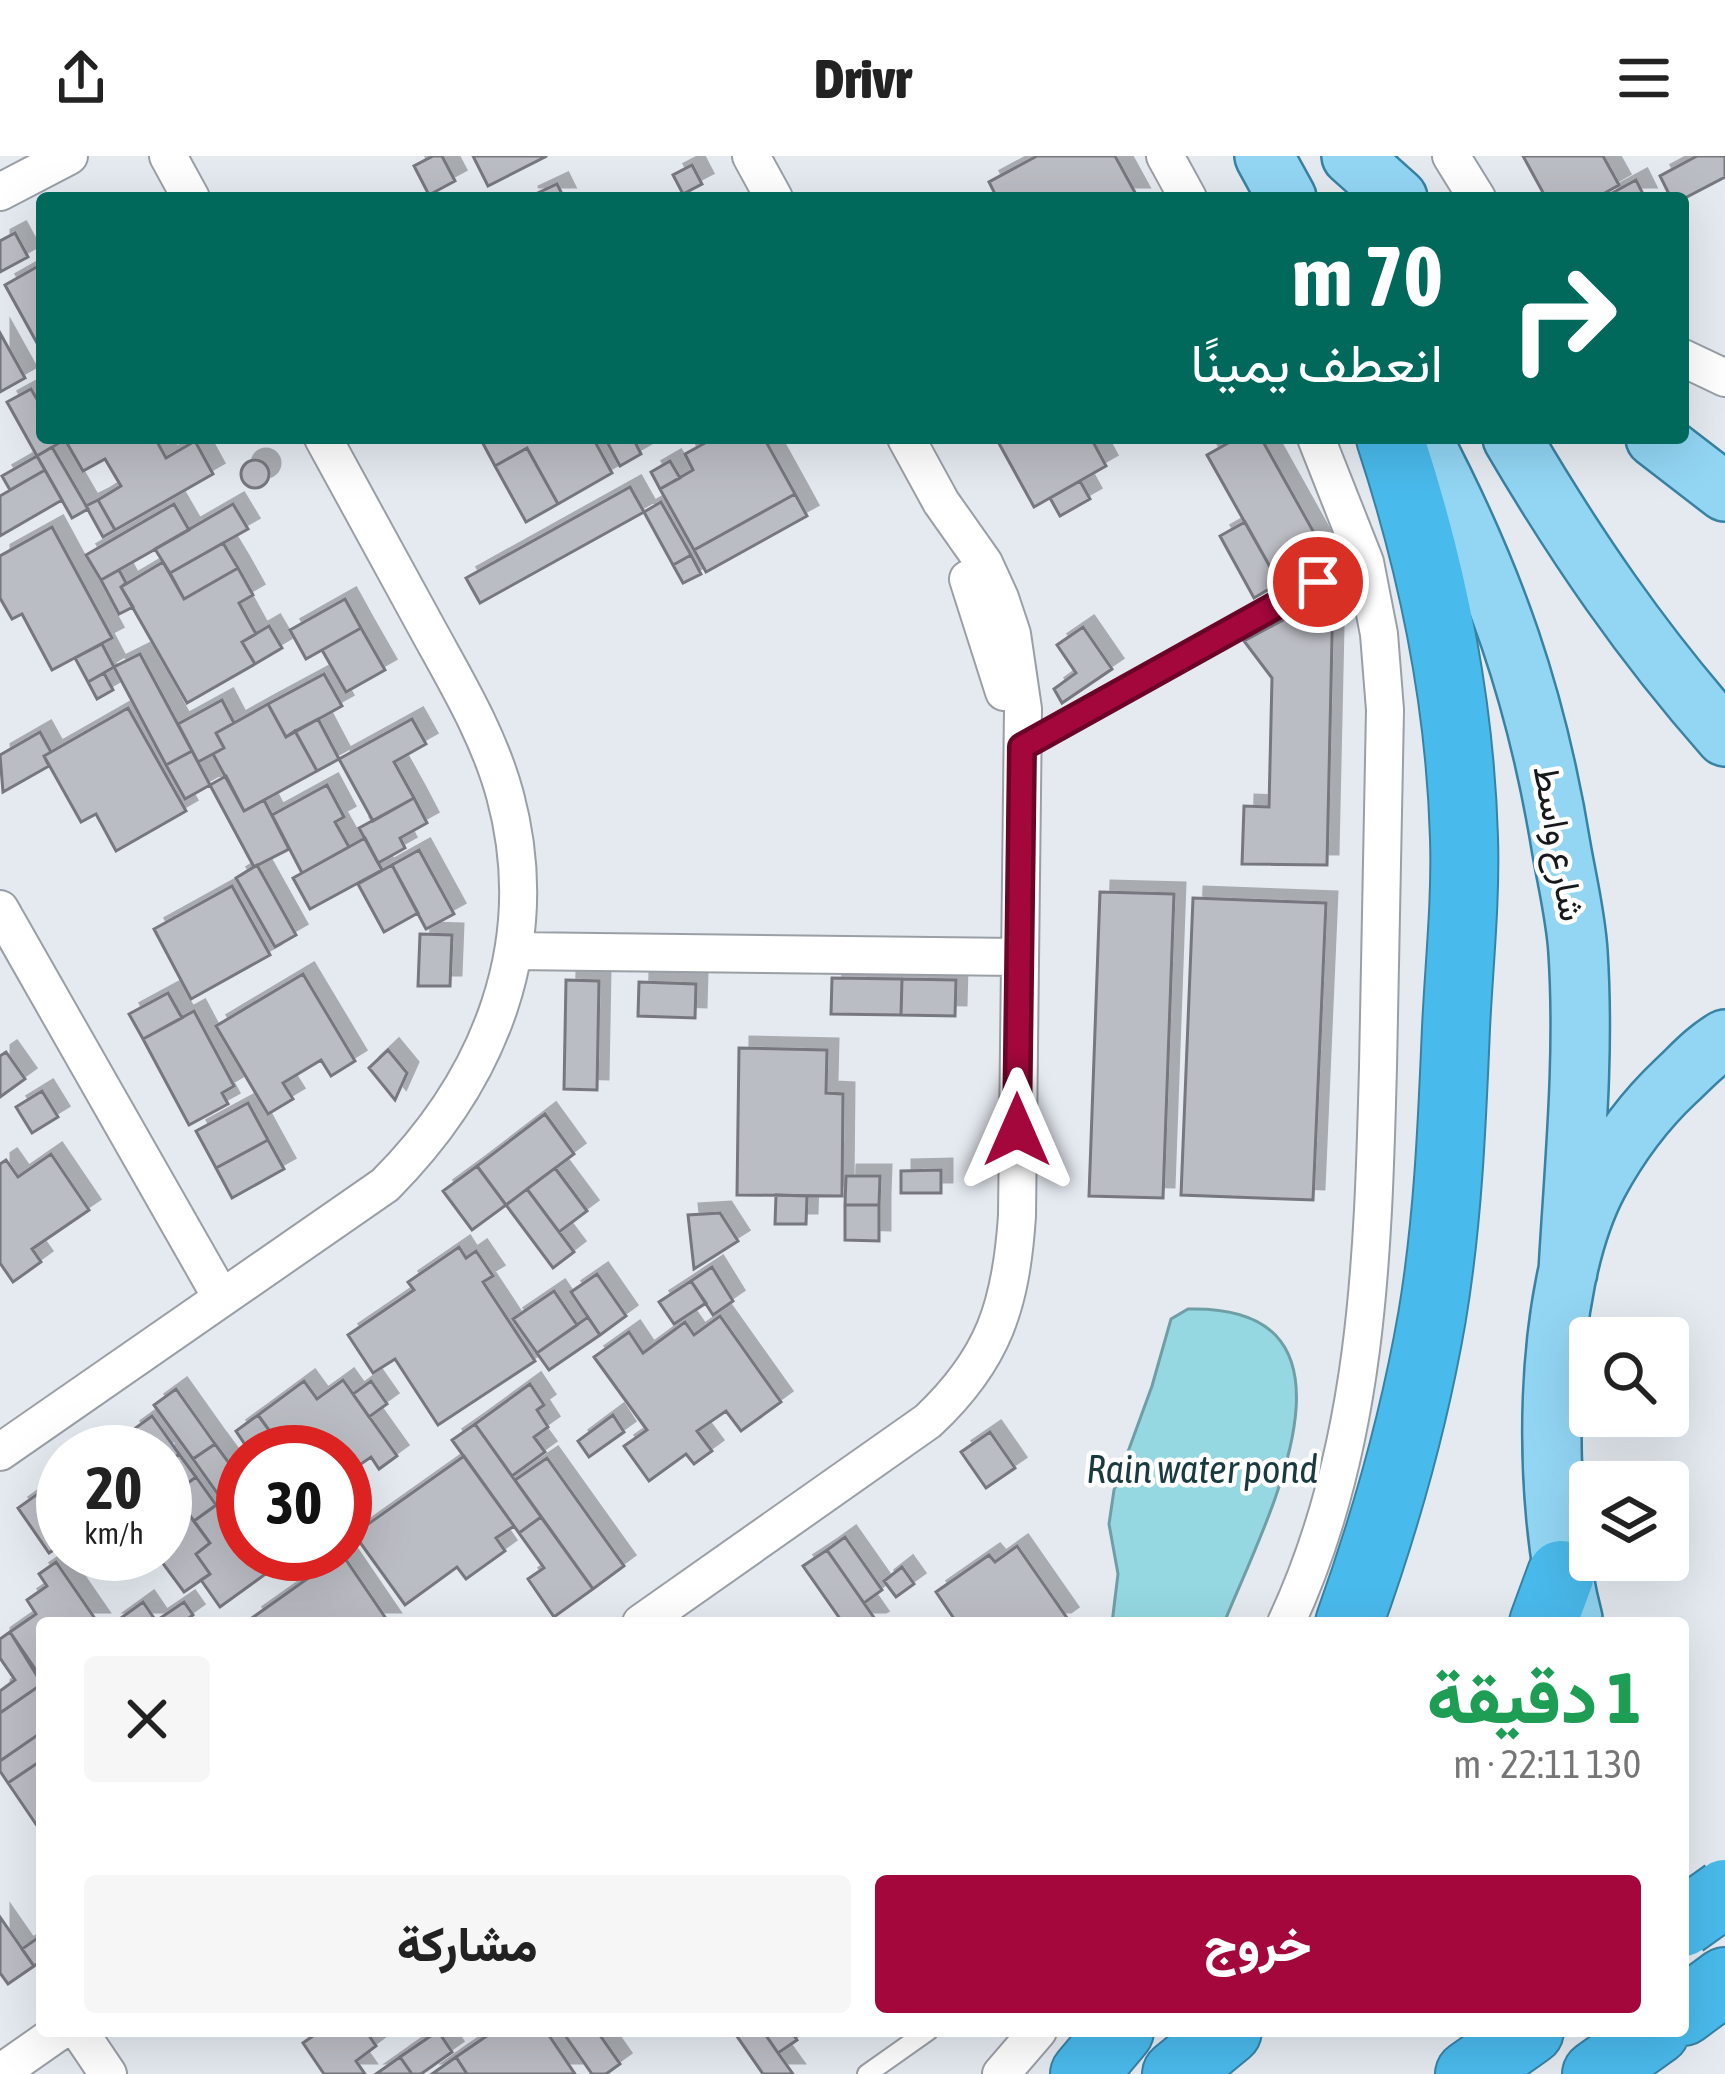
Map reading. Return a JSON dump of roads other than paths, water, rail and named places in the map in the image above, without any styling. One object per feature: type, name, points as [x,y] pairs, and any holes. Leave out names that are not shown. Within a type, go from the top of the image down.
[{"type":"highway","points":[[1351,1617],[1399,1470],[1432,1316],[1450,1159],[1464,841],[1457,731],[1441,622],[1392,444]]},
{"type":"highway","points":[[1689,1919],[1725,1893]]},
{"type":"highway","points":[[1689,2008],[1725,1982]]},
{"type":"highway","points":[[1084,2074],[1115,2037]]},
{"type":"highway","points":[[1176,2074],[1221,2037]]},
{"type":"highway","points":[[1469,2074],[1521,2037]]},
{"type":"main road","points":[[1264,156],[1284,192]]},
{"type":"main road","points":[[1348,156],[1368,192]]},
{"type":"main road","points":[[1348,156],[1391,192]]},
{"type":"main road","name":"شارع واسط","points":[[1424,444],[1490,580],[1522,668],[1546,756],[1578,947],[1581,1057],[1568,1272]]},
{"type":"main road","points":[[1516,444],[1598,579],[1658,661],[1725,736]]},
{"type":"main road","points":[[1663,444],[1725,492]]},
{"type":"main road","points":[[1559,1606],[1552,1453],[1554,1372],[1568,1272],[1597,1186],[1645,1110],[1711,1047],[1725,1040]]},
{"type":"main road","points":[[1689,1894],[1725,1950]]},
{"type":"street","points":[[0,192],[70,156]]},
{"type":"street","points":[[168,156],[188,192]]},
{"type":"street","points":[[751,156],[771,192]]},
{"type":"street","points":[[1166,156],[1185,192]]},
{"type":"street","points":[[1451,156],[1474,192]]},
{"type":"street","points":[[1689,361],[1725,379]]},
{"type":"street","points":[[0,1452],[385,1185],[424,1146],[456,1103],[502,1004],[514,951],[518,899],[506,796],[489,748],[326,444]]},
{"type":"street","points":[[650,1617],[896,1444],[956,1395],[988,1348],[1008,1295],[1016,1216],[1022,747],[941,502],[909,444]]},
{"type":"street","points":[[1288,1617],[1341,1463],[1357,1386],[1369,1308],[1376,1170],[1385,710],[1365,562],[1318,444]]},
{"type":"street","points":[[0,909],[221,1297]]},
{"type":"street","points":[[514,951],[1017,957]]},
{"type":"street","points":[[0,2073],[51,2037]]},
{"type":"street","points":[[83,2037],[108,2074]]},
{"type":"street","points":[[1001,2074],[1033,2037]]},
{"type":"lane","points":[[1022,747],[1318,582]]},
{"type":"lane","points":[[866,2074],[919,2037]]},
{"type":"water","name":"Rain water pond","points":[[1188,1309],[1247,1317],[1282,1343],[1296,1381],[1294,1428],[1281,1481],[1227,1617],[1113,1617],[1118,1574],[1109,1524],[1114,1490],[1171,1319]]}]
